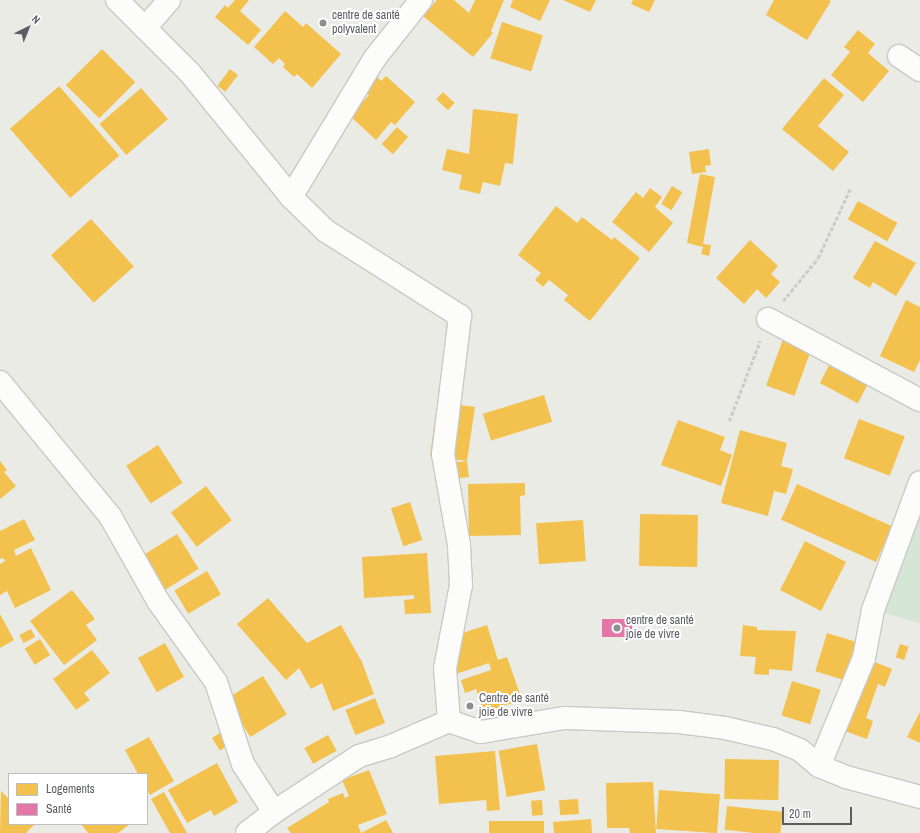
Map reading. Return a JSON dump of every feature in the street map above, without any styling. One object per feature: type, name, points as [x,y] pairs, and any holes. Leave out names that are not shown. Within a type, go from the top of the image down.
[{"type":"street","points":[[117,0],[190,73],[291,198],[326,231],[460,316],[443,454],[459,546],[461,585],[445,668],[450,721]]},
{"type":"street","points":[[145,28],[169,0]]},
{"type":"street","points":[[291,198],[375,58],[421,0]]},
{"type":"street","points":[[899,56],[920,70]]},
{"type":"street","points":[[768,319],[920,400]]},
{"type":"street","points":[[0,382],[110,516],[158,601],[216,682],[243,764],[274,812]]},
{"type":"street","points":[[819,766],[864,658],[873,610],[920,482]]},
{"type":"street","points":[[247,833],[274,812],[359,756],[391,746],[450,721],[481,732],[565,718],[679,722],[725,728],[773,739],[800,750],[819,766],[846,777],[920,797]]},
{"type":"path","points":[[729,421],[768,319],[818,258],[851,187]]},
{"type":"green space","points":[[920,482],[920,623],[873,610]]},
{"type":"building: Logements","points":[[235,0],[249,0],[240,11],[261,30],[248,45],[215,17],[225,5],[228,8]]},
{"type":"building: Logements","points":[[437,0],[454,0],[469,13],[475,0],[504,0],[491,31],[493,33],[473,57],[423,16]]},
{"type":"building: Logements","points":[[513,0],[550,0],[540,21],[510,7]]},
{"type":"building: Logements","points":[[563,0],[596,0],[590,12]]},
{"type":"building: Logements","points":[[633,0],[655,0],[649,12],[631,4]]},
{"type":"building: Logements","points":[[774,0],[831,1],[807,40],[766,15]]},
{"type":"building: Logements","points":[[285,11],[303,27],[306,23],[341,54],[312,88],[297,74],[294,77],[283,67],[285,64],[279,58],[273,64],[254,47]]},
{"type":"building: Logements","points":[[502,22],[543,35],[531,71],[490,58]]},
{"type":"building: Logements","points":[[858,30],[875,44],[868,53],[889,71],[863,102],[831,75],[850,52],[844,47]]},
{"type":"building: Logements","points":[[102,49],[135,82],[99,118],[66,85]]},
{"type":"building: Logements","points":[[230,69],[238,75],[225,92],[217,86]]},
{"type":"building: Logements","points":[[376,75],[381,81],[386,76],[415,102],[395,125],[391,122],[376,140],[350,116],[369,95],[363,90]]},
{"type":"building: Logements","points":[[824,78],[844,95],[818,126],[849,152],[833,171],[782,129]]},
{"type":"building: Logements","points":[[59,86],[119,155],[70,198],[10,129]]},
{"type":"building: Logements","points":[[141,88],[168,119],[126,155],[99,124]]},
{"type":"building: Logements","points":[[443,92],[455,103],[448,110],[436,99]]},
{"type":"building: Logements","points":[[473,109],[518,114],[513,164],[505,163],[500,186],[483,182],[480,194],[459,189],[462,175],[442,170],[447,149],[469,154]]},
{"type":"building: Logements","points":[[397,127],[408,137],[393,154],[382,144]]},
{"type":"building: Logements","points":[[709,149],[711,165],[705,166],[706,172],[692,174],[689,152]]},
{"type":"building: Logements","points":[[700,174],[715,177],[703,244],[711,245],[709,256],[701,254],[703,247],[687,243]]},
{"type":"building: Logements","points":[[672,186],[682,192],[671,210],[661,204]]},
{"type":"building: Logements","points":[[650,188],[662,197],[655,207],[673,223],[649,252],[612,222],[636,192],[643,198]]},
{"type":"building: Logements","points":[[858,201],[897,223],[887,241],[848,219]]},
{"type":"building: Logements","points":[[556,206],[577,223],[582,217],[612,240],[614,237],[640,258],[590,321],[564,300],[568,295],[549,280],[543,287],[535,280],[541,273],[518,255]]},
{"type":"building: Logements","points":[[91,219],[134,267],[94,303],[51,255]]},
{"type":"building: Logements","points":[[750,240],[778,266],[771,274],[780,282],[766,298],[757,289],[744,304],[716,278]]},
{"type":"building: Logements","points":[[875,241],[916,263],[896,296],[873,282],[870,288],[853,278]]},
{"type":"building: Logements","points":[[906,300],[920,307],[920,360],[914,372],[880,356]]},
{"type":"building: Logements","points":[[786,331],[814,341],[794,396],[766,386]]},
{"type":"building: Logements","points":[[832,360],[870,380],[858,403],[820,383]]},
{"type":"building: Logements","points":[[544,395],[552,422],[491,440],[483,414]]},
{"type":"building: Logements","points":[[452,404],[475,407],[467,461],[430,456],[436,411],[451,414]]},
{"type":"building: Logements","points":[[859,419],[905,437],[890,476],[844,458]]},
{"type":"building: Logements","points":[[678,420],[725,437],[720,450],[732,455],[721,486],[661,465]]},
{"type":"building: Logements","points":[[740,430],[787,443],[781,466],[793,469],[786,494],[774,491],[768,516],[721,503]]},
{"type":"building: Logements","points":[[158,445],[183,483],[151,503],[126,466]]},
{"type":"building: Logements","points":[[0,461],[7,470],[4,472],[16,486],[0,499]]},
{"type":"building: Logements","points":[[467,461],[469,477],[437,481],[435,465]]},
{"type":"building: Logements","points":[[525,483],[525,495],[520,496],[521,535],[469,536],[468,484]]},
{"type":"building: Logements","points":[[797,484],[892,526],[876,562],[781,520]]},
{"type":"building: Logements","points":[[206,486],[232,520],[197,547],[171,512]]},
{"type":"building: Logements","points":[[410,502],[422,540],[403,546],[391,508]]},
{"type":"building: Logements","points":[[640,514],[698,515],[697,567],[639,566]]},
{"type":"building: Logements","points":[[24,519],[35,540],[14,550],[16,556],[31,548],[51,590],[15,608],[7,591],[0,595],[0,564],[5,561],[3,558],[0,559],[0,531]]},
{"type":"building: Logements","points":[[583,520],[586,561],[539,564],[536,523]]},
{"type":"building: Logements","points":[[177,534],[199,569],[160,593],[138,558]]},
{"type":"building: Logements","points":[[805,541],[846,562],[821,611],[780,590]]},
{"type":"building: Logements","points":[[427,553],[431,613],[405,614],[404,600],[414,599],[414,595],[364,598],[362,557]]},
{"type":"building: Logements","points":[[207,571],[221,594],[188,614],[174,591]]},
{"type":"building: Logements","points":[[72,590],[95,619],[86,625],[97,640],[64,665],[30,621]]},
{"type":"building: Logements","points":[[268,598],[307,643],[341,625],[362,662],[374,694],[333,711],[322,683],[311,689],[299,668],[286,680],[237,624]]},
{"type":"building: Logements","points":[[0,614],[14,640],[0,648]]},
{"type":"building: Logements","points":[[487,625],[498,660],[507,657],[522,700],[484,712],[476,689],[465,693],[461,680],[491,670],[489,663],[456,674],[444,639]]},
{"type":"building: Logements","points":[[743,625],[757,627],[757,630],[796,631],[792,671],[769,669],[769,675],[754,674],[756,657],[740,656]]},
{"type":"building: Logements","points":[[31,629],[35,637],[24,643],[19,635]]},
{"type":"building: Logements","points":[[827,633],[856,642],[844,680],[815,671]]},
{"type":"building: Logements","points":[[40,639],[50,655],[35,665],[25,649]]},
{"type":"building: Logements","points":[[165,643],[184,677],[157,692],[138,658]]},
{"type":"building: Logements","points":[[900,644],[909,647],[904,660],[896,657]]},
{"type":"building: Logements","points":[[92,650],[110,673],[84,693],[90,700],[76,710],[53,679]]},
{"type":"building: Logements","points":[[870,660],[892,669],[885,687],[878,684],[866,718],[873,721],[867,739],[845,731]]},
{"type":"building: Logements","points":[[263,676],[287,714],[250,737],[227,699]]},
{"type":"building: Logements","points":[[792,681],[821,690],[810,724],[781,715]]},
{"type":"building: Logements","points":[[375,698],[385,723],[355,735],[345,710]]},
{"type":"building: Logements","points":[[920,712],[920,743],[907,737]]},
{"type":"building: Logements","points":[[223,731],[231,744],[220,751],[212,738]]},
{"type":"building: Logements","points":[[328,735],[337,751],[313,764],[304,748]]},
{"type":"building: Logements","points":[[149,737],[174,781],[150,795],[148,792],[148,773],[137,773],[125,750]]},
{"type":"building: Logements","points":[[537,744],[545,790],[507,797],[499,751]]},
{"type":"building: Logements","points":[[495,751],[500,810],[487,811],[486,800],[439,804],[435,756]]},
{"type":"building: Logements","points":[[725,759],[779,760],[778,800],[724,799]]},
{"type":"building: Logements","points":[[217,763],[238,802],[214,816],[211,810],[187,823],[168,790]]},
{"type":"building: Logements","points":[[369,770],[387,814],[358,825],[361,833],[291,833],[287,828],[329,802],[328,799],[343,793],[345,798],[349,796],[342,780]]},
{"type":"building: Logements","points":[[653,782],[656,833],[630,833],[629,828],[607,828],[606,783]]},
{"type":"building: Logements","points":[[659,790],[720,794],[717,833],[656,829]]},
{"type":"building: Logements","points":[[1,791],[8,798],[8,825],[34,825],[26,833],[0,833]]},
{"type":"building: Logements","points":[[164,792],[187,833],[170,833],[151,799]]},
{"type":"building: Logements","points":[[578,799],[579,814],[560,815],[559,800]]},
{"type":"building: Logements","points":[[542,800],[543,815],[532,816],[531,801]]},
{"type":"building: Logements","points":[[727,806],[783,812],[780,833],[754,833],[724,830]]},
{"type":"building: Logements","points":[[591,819],[592,833],[554,833],[553,822]]},
{"type":"building: Logements","points":[[386,820],[393,833],[361,833]]},
{"type":"building: Logements","points":[[489,821],[544,821],[544,833],[489,833]]},
{"type":"building: Logements","points":[[82,825],[129,825],[118,833],[88,833]]},
{"type":"building: Santé","points":[[602,619],[632,619],[632,637],[602,637]]},
{"type":"place","name":"centre de santé polyvalent","points":[[323,23]]},
{"type":"place","name":"centre de santé joie de vivre","points":[[617,628]]},
{"type":"place","name":"Centre de santé joie de vivre","points":[[470,706]]}]
